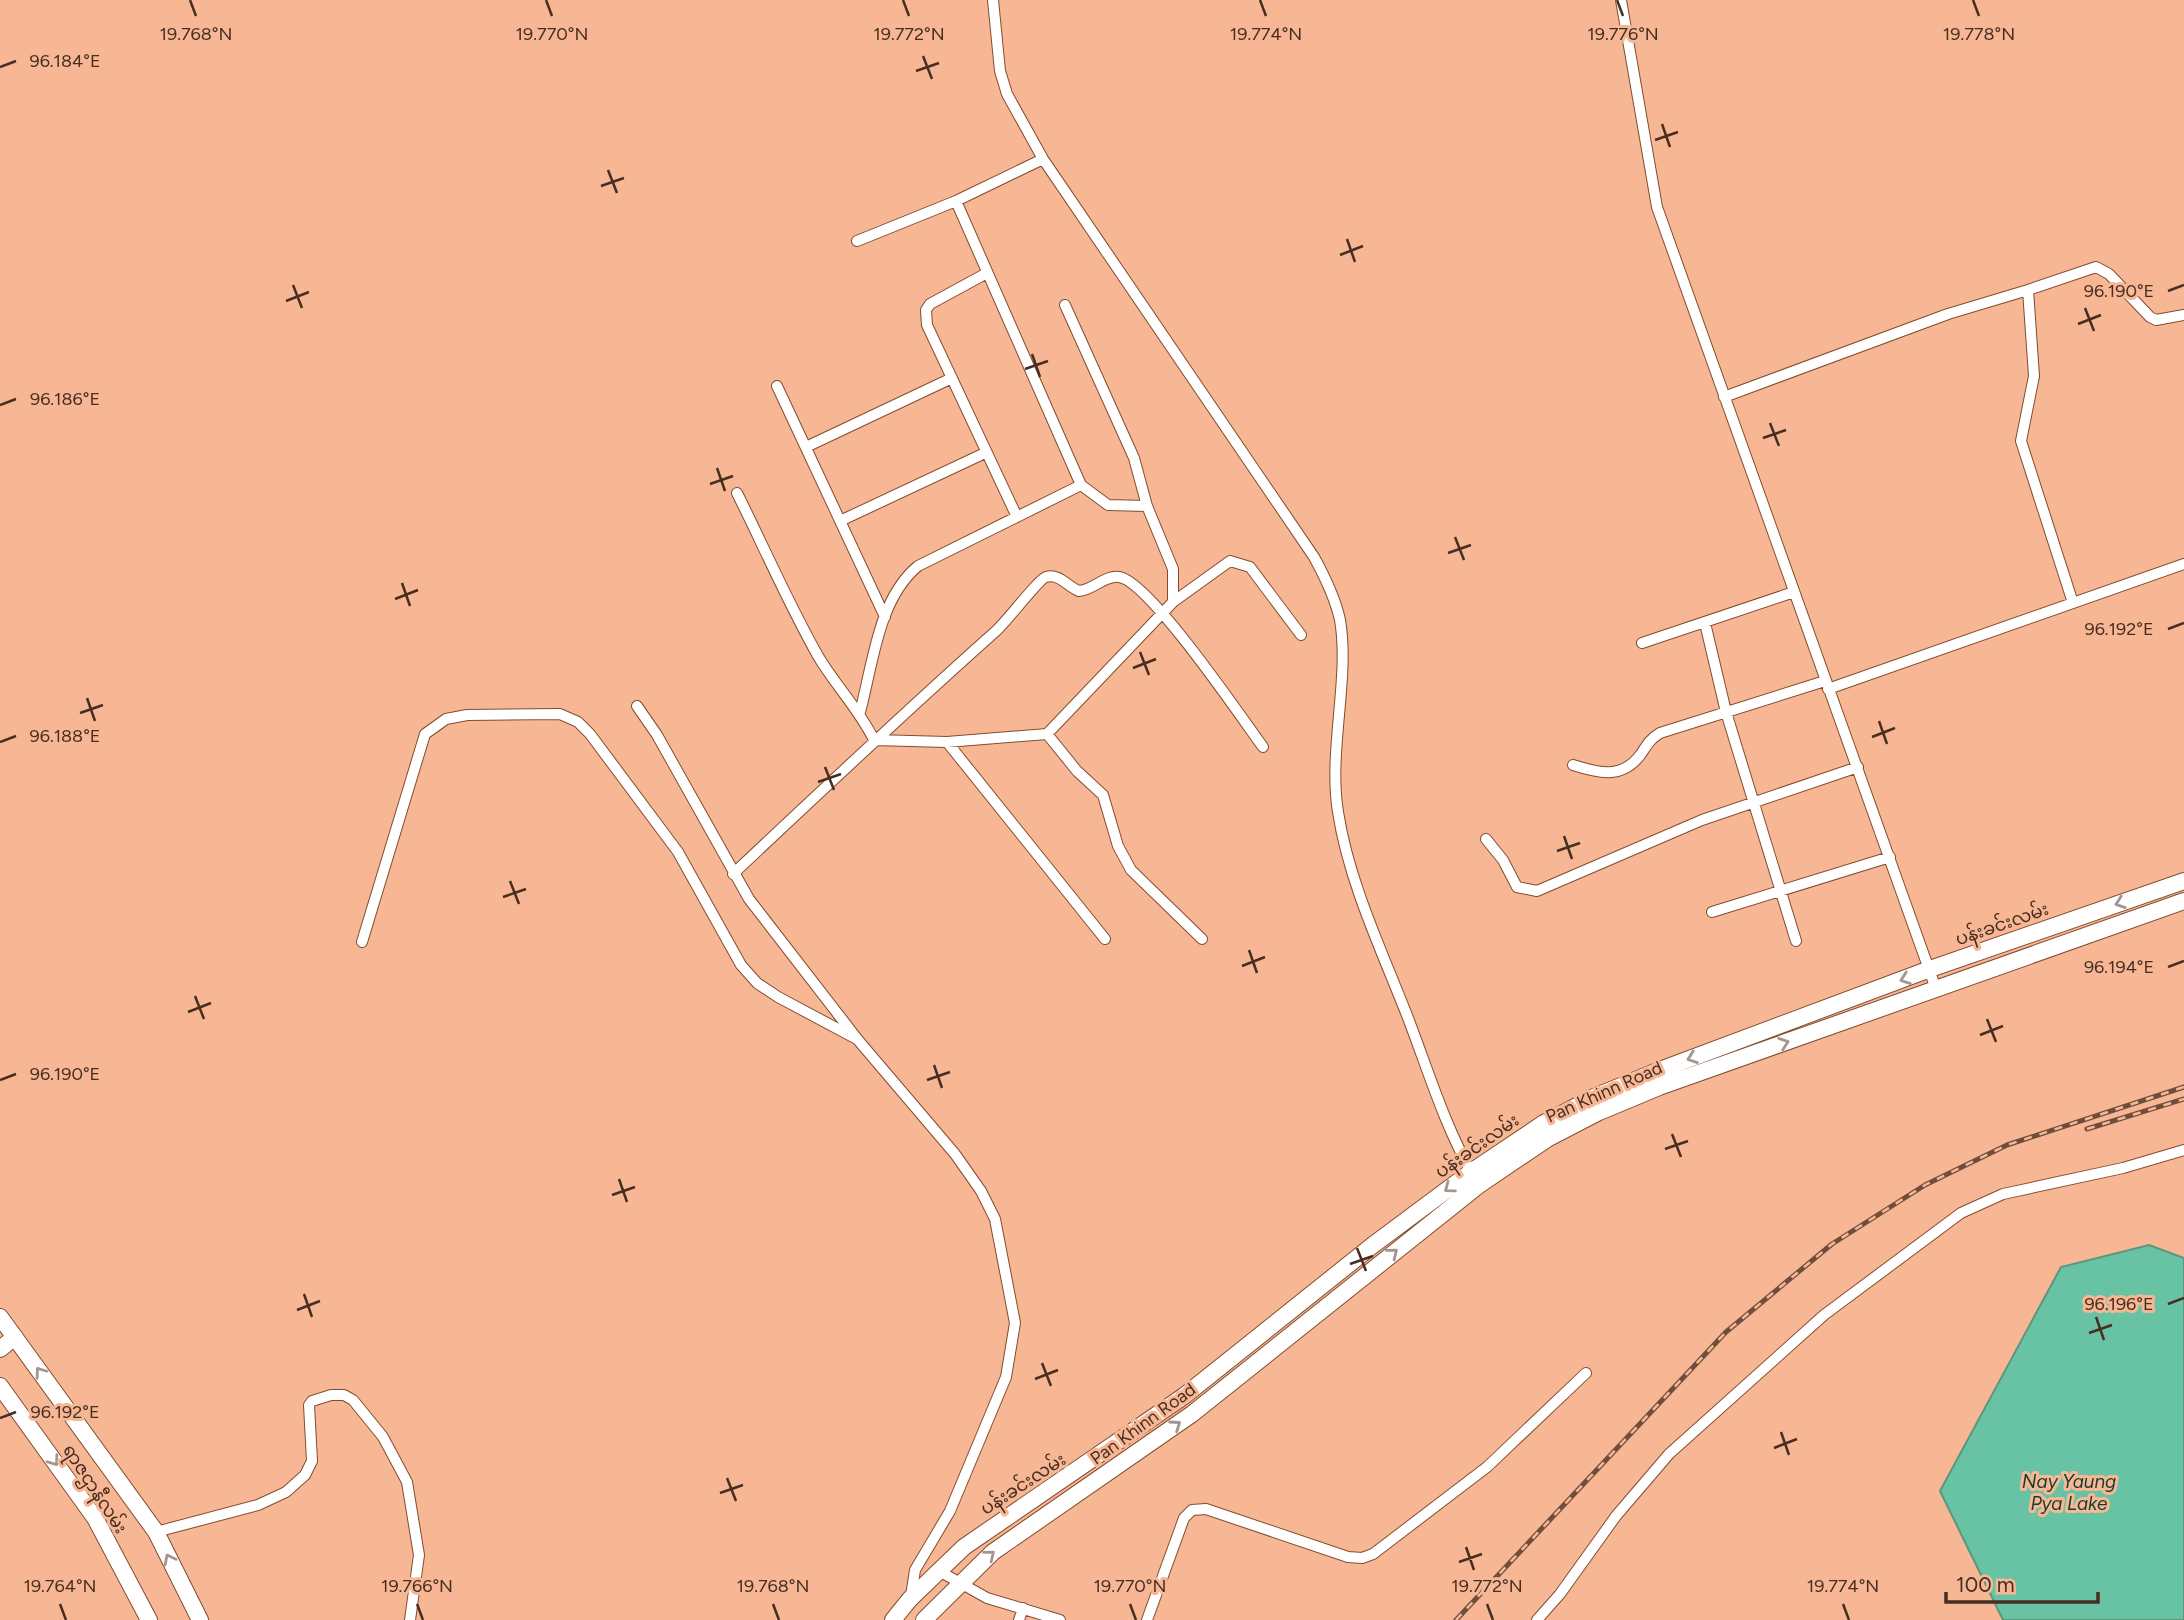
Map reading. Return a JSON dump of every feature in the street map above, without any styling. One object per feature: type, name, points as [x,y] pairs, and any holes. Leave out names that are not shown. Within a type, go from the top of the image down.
[{"type":"main road","name":"ပန်းခင်းလမ်း","points":[[893,1620],[910,1599],[964,1547],[1006,1516],[1089,1464],[1184,1396],[1475,1178],[1544,1123],[1594,1097],[1930,969],[2184,881]]},
{"type":"main road","name":"Pan Khinn Road","points":[[923,1620],[958,1583],[1033,1522],[1192,1414],[1475,1178],[1600,1111],[1659,1087],[2184,901]]},
{"type":"main road","points":[[0,1317],[156,1532],[200,1620]]},
{"type":"main road","points":[[0,1349],[15,1337]]},
{"type":"main road","name":"ရာဇဌာနီလမ်း","points":[[0,1386],[95,1518],[147,1619]]},
{"type":"street","points":[[993,0],[999,59],[1007,94],[1043,159],[1314,557],[1331,589],[1340,622],[1341,641],[1336,781],[1337,809],[1343,840],[1355,881],[1400,999],[1475,1178]]},
{"type":"street","points":[[1621,0],[1638,82],[1653,189],[1724,397],[1936,989]]},
{"type":"street","points":[[856,241],[956,201],[1043,159]]},
{"type":"street","points":[[956,201],[1080,485],[1108,505],[1147,506]]},
{"type":"street","points":[[1724,397],[1948,314],[2096,267],[2109,274],[2150,317],[2156,320],[2184,315]]},
{"type":"street","points":[[987,273],[943,296],[926,310],[928,325],[985,453],[1017,517]]},
{"type":"street","points":[[2028,290],[2034,376],[2021,441],[2073,603]]},
{"type":"street","points":[[1065,304],[1130,449],[1147,506],[1173,569],[1173,602]]},
{"type":"street","points":[[806,447],[952,378]]},
{"type":"street","points":[[777,386],[885,617]]},
{"type":"street","points":[[840,521],[985,453]]},
{"type":"street","points":[[860,712],[885,617],[902,579],[918,566],[1080,485]]},
{"type":"street","points":[[737,493],[802,626],[821,660],[860,712],[874,740]]},
{"type":"street","points":[[874,740],[947,742],[1047,734],[1173,602],[1230,561],[1241,562],[1250,567],[1301,635]]},
{"type":"street","points":[[1573,765],[1607,774],[1616,772],[1637,759],[1648,743],[1660,733],[1826,685],[2184,564]]},
{"type":"street","points":[[733,874],[874,740],[1014,615],[1038,581],[1047,576],[1059,578],[1079,591],[1120,577],[1128,581],[1163,613],[1263,747]]},
{"type":"street","points":[[1642,643],[1794,592]]},
{"type":"street","points":[[1705,623],[1751,801],[1796,941]]},
{"type":"street","points":[[637,706],[657,735],[733,874],[858,1040],[955,1154],[981,1191],[995,1219],[1015,1323],[1006,1377],[950,1511],[915,1570],[910,1599]]},
{"type":"street","points":[[362,942],[425,734],[446,719],[467,715],[560,714],[578,722],[590,734],[656,818],[741,965],[757,983],[858,1040]]},
{"type":"street","points":[[1047,734],[1077,771],[1103,795],[1118,846],[1131,870],[1202,939]]},
{"type":"street","points":[[947,742],[1105,939]]},
{"type":"street","points":[[1486,839],[1517,887],[1537,891],[1751,801],[1858,767]]},
{"type":"street","points":[[1712,912],[1779,889],[1890,857]]},
{"type":"street","points":[[1537,1620],[1560,1594],[1616,1516],[1669,1454],[1804,1332],[1941,1227],[1961,1213],[2003,1194],[2123,1168],[2184,1150]]},
{"type":"street","points":[[1147,1620],[1184,1518],[1192,1510],[1206,1509],[1348,1557],[1373,1554],[1487,1467],[1586,1373]]},
{"type":"street","points":[[156,1532],[266,1503],[286,1492],[304,1475],[312,1461],[309,1405],[319,1398],[344,1395],[354,1400],[383,1437],[407,1482],[419,1555],[410,1620]]},
{"type":"street","points":[[939,1571],[987,1598],[1060,1620]]},
{"type":"street","points":[[1019,1620],[1023,1608]]},
{"type":"water","name":"Nay Yaung Pya Lake","points":[[2149,1245],[2184,1258],[2184,1620],[2003,1620],[1940,1491],[2061,1267]]},
{"type":"railway","points":[[1456,1620],[1726,1332],[1832,1244],[1925,1185],[2007,1145],[2184,1087]]},
{"type":"railway","points":[[2087,1129],[2184,1099]]}]
